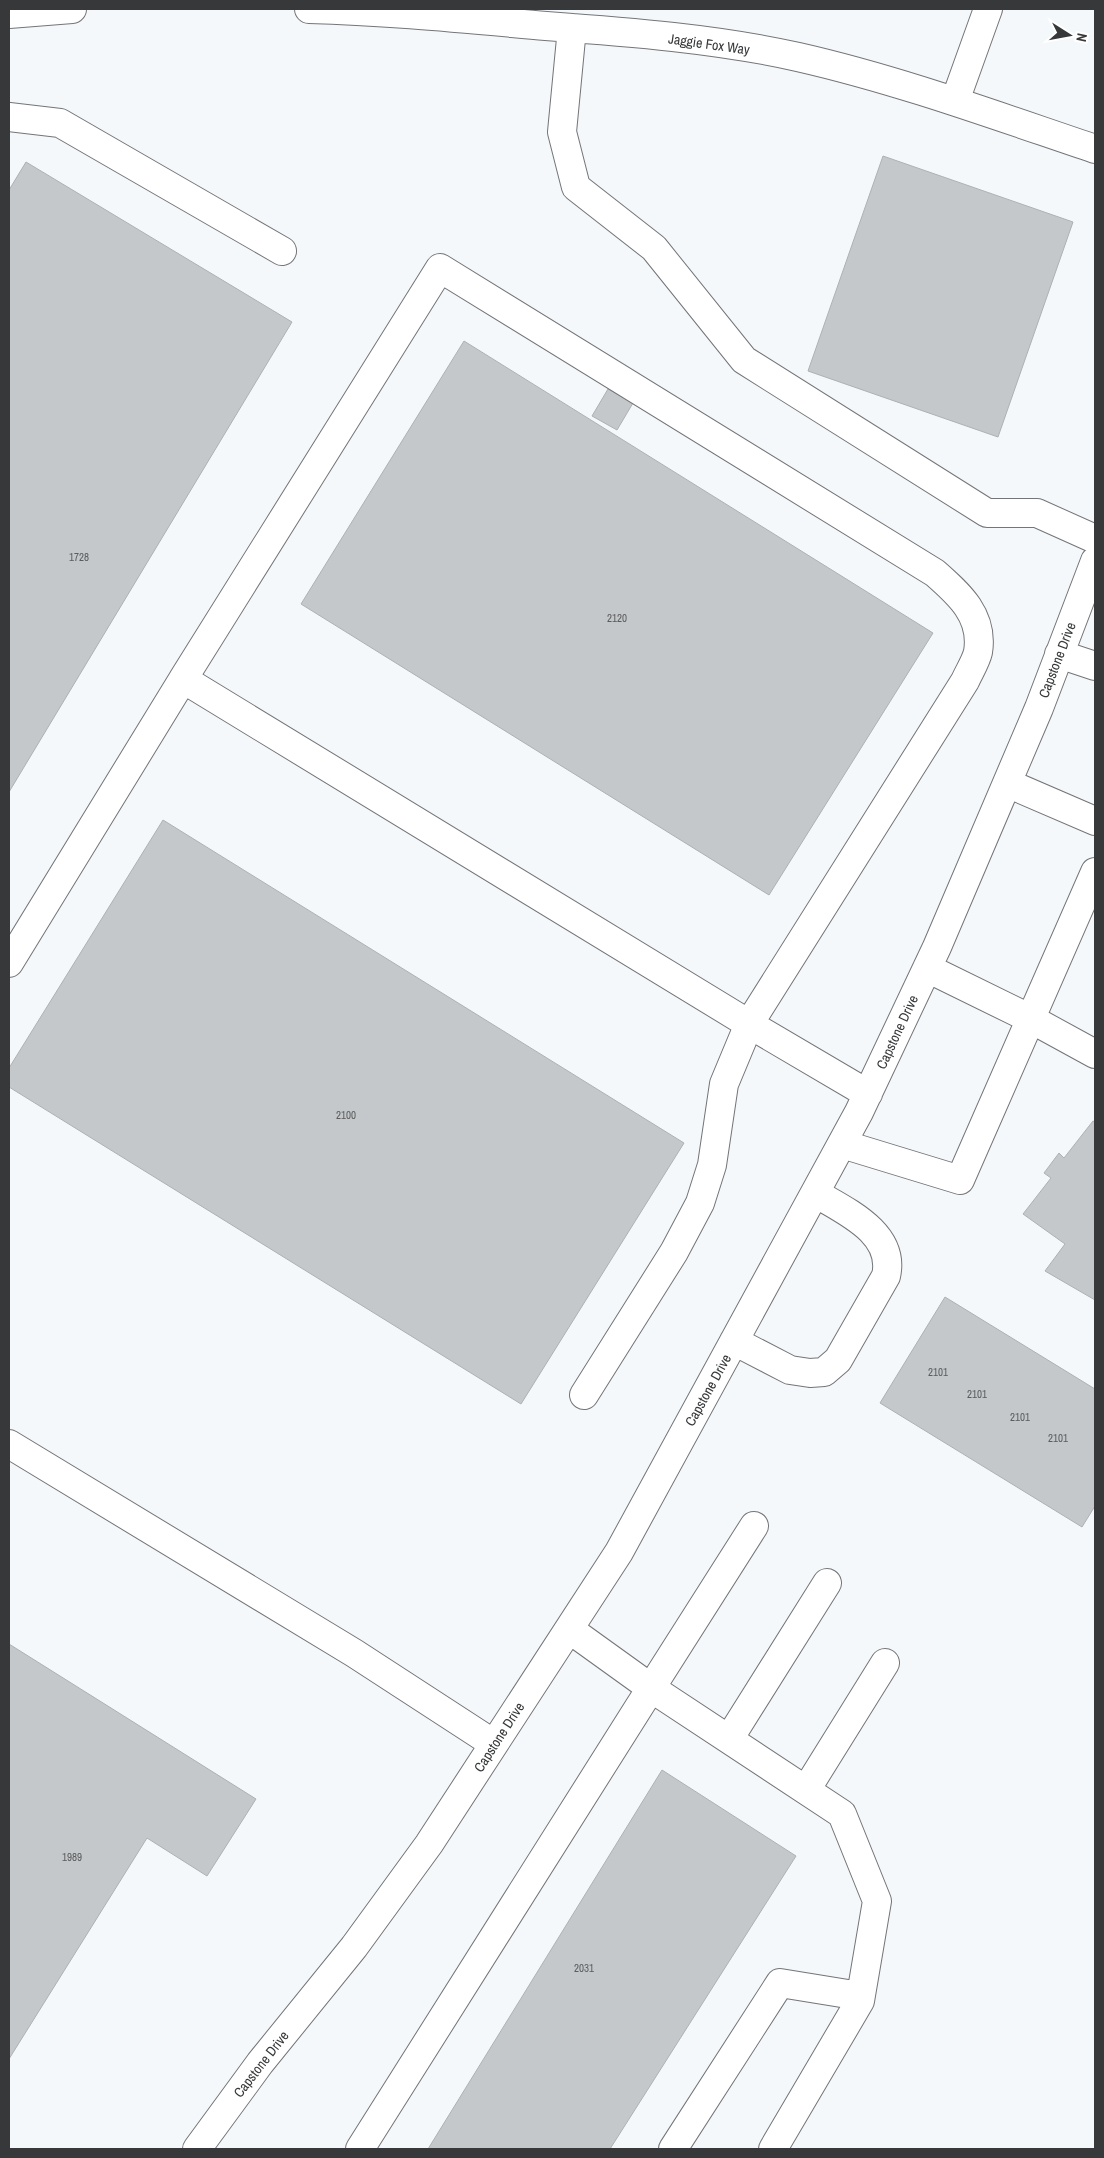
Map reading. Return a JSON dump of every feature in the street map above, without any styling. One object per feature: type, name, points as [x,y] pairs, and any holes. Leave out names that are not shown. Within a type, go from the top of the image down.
[{"type":"street","points":[[20,11],[72,9]]},
{"type":"street","name":"Jaggie Fox Way","points":[[309,9],[480,14],[572,28],[698,41],[798,57],[955,101],[1095,148]]},
{"type":"street","points":[[955,101],[988,9]]},
{"type":"street","points":[[572,28],[562,132],[576,187],[654,248],[744,360],[987,512],[1037,512],[1095,539]]},
{"type":"street","points":[[9,117],[60,123],[282,251]]},
{"type":"street","points":[[9,963],[183,678],[440,268],[935,574],[960,595],[973,614],[978,633],[978,654],[965,681],[749,1024],[724,1084],[712,1165],[700,1203],[674,1252],[584,1395]]},
{"type":"street","name":"Capstone Drive","points":[[197,2149],[260,2063],[354,1947],[429,1844],[619,1552],[868,1094],[927,968],[1007,783],[1095,561]]},
{"type":"street","points":[[1059,654],[1095,666]]},
{"type":"street","points":[[183,678],[749,1024],[868,1094]]},
{"type":"street","points":[[1007,783],[1095,821]]},
{"type":"street","points":[[842,1144],[960,1180],[1095,872]]},
{"type":"street","points":[[927,968],[1031,1019],[1095,1054]]},
{"type":"street","points":[[734,1341],[790,1370],[810,1373],[824,1372],[838,1360],[886,1276],[889,1263],[884,1247],[874,1232],[859,1220],[815,1193]]},
{"type":"street","points":[[9,1444],[354,1653],[494,1744]]},
{"type":"street","points":[[360,2149],[754,1526]]},
{"type":"street","points":[[729,1739],[827,1583]]},
{"type":"street","points":[[569,1629],[651,1688],[842,1814],[877,1901],[860,2001],[773,2149]]},
{"type":"street","points":[[806,1790],[885,1663]]},
{"type":"street","points":[[673,2149],[780,1983],[860,1996]]},
{"type":"building","points":[[883,156],[1073,222],[998,437],[808,371]]},
{"type":"building","points":[[26,162],[292,322],[9,792],[9,190]]},
{"type":"building","points":[[464,341],[933,633],[769,895],[301,604]]},
{"type":"building","points":[[608,389],[633,403],[617,430],[592,416]]},
{"type":"building","points":[[163,820],[684,1143],[521,1404],[9,1087],[9,1068]]},
{"type":"building","points":[[1093,1121],[1095,1122],[1095,1300],[1045,1271],[1065,1244],[1023,1214],[1051,1178],[1044,1173],[1059,1153],[1064,1158]]},
{"type":"building","points":[[945,1297],[1095,1389],[1095,1506],[1082,1527],[880,1403]]},
{"type":"building","points":[[9,1644],[256,1799],[207,1876],[147,1838],[9,2059]]},
{"type":"building","points":[[662,1770],[796,1856],[610,2149],[428,2149]]}]
